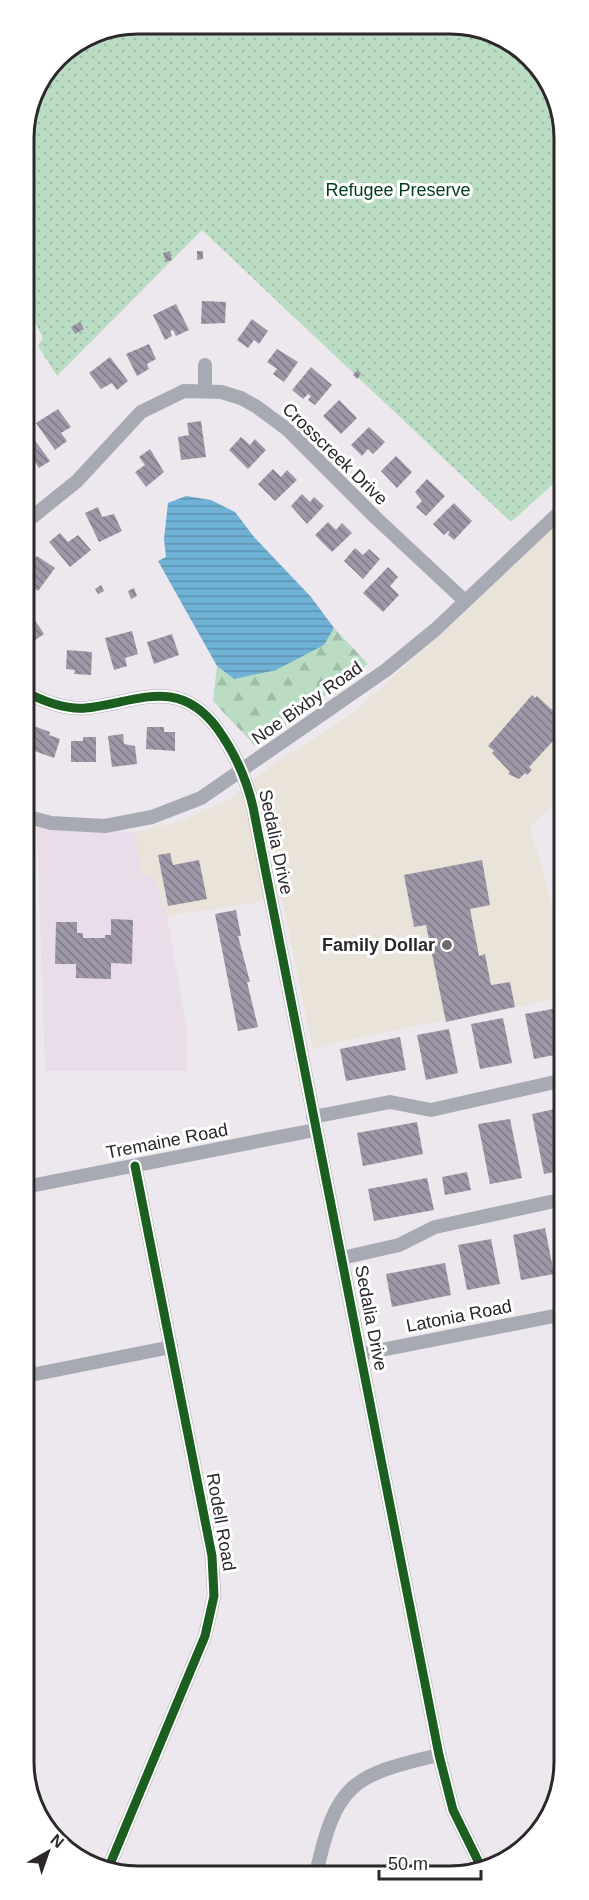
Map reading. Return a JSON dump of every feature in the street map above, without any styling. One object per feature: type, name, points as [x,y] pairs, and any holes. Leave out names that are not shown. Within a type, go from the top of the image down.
[{"type":"street","points":[[205,365],[205,391]]},
{"type":"street","name":"Crosscreek Drive","points":[[35,515],[77,482],[141,412],[184,391],[205,391],[241,398],[280,423],[465,601]]},
{"type":"street","name":"Noe Bixby Road","points":[[35,818],[74,825],[126,824],[187,805],[242,770],[386,670],[465,601],[555,517]]},
{"type":"street","points":[[35,695],[66,706],[85,708],[159,695],[186,701],[209,718],[230,747],[242,770]]},
{"type":"street","name":"Sedalia Drive","points":[[242,770],[253,807],[439,1755],[453,1810],[478,1862]]},
{"type":"street","name":"Tremaine Road","points":[[34,1185],[135,1166],[314,1124],[390,1102],[431,1110],[554,1082]]},
{"type":"street","name":"Rodell Road","points":[[111,1862],[205,1636],[214,1596],[212,1556],[135,1166]]},
{"type":"street","points":[[342,1258],[399,1245],[435,1227],[554,1201]]},
{"type":"street","name":"Latonia Road","points":[[361,1354],[554,1316]]},
{"type":"street","points":[[34,1374],[171,1347]]},
{"type":"street","points":[[318,1866],[326,1829],[341,1803],[359,1781],[388,1766],[439,1755]]},
{"type":"shaded area","points":[[555,526],[555,804],[530,827],[555,913],[554,999],[320,1046],[313,1050],[282,899],[165,916],[154,876],[142,877],[135,832],[178,822],[227,801],[271,766],[353,713],[471,607]]},
{"type":"shaded area","points":[[37,828],[135,832],[142,876],[154,876],[167,916],[187,1032],[187,1071],[45,1071]]},
{"type":"green space","name":"Refugee Preserve","points":[[138,34],[451,34],[471,36],[503,48],[514,56],[533,75],[547,99],[553,118],[555,138],[555,482],[511,522],[202,230],[57,376],[38,346],[43,338],[35,322],[35,132],[38,112],[45,93],[56,75],[86,48],[105,40]]},
{"type":"green space","points":[[334,628],[368,664],[256,747],[213,701],[217,666],[234,679],[324,645]]},
{"type":"water","points":[[186,496],[211,500],[235,512],[254,537],[311,597],[334,628],[324,645],[276,670],[234,679],[217,666],[158,561],[166,557],[164,539],[168,503]]},
{"type":"building","points":[[170,251],[172,260],[166,262],[163,253]]},
{"type":"building","points":[[197,251],[203,251],[203,259],[197,260]]},
{"type":"building","points":[[202,301],[226,302],[225,323],[201,324]]},
{"type":"building","points":[[176,304],[189,330],[176,336],[173,330],[170,331],[172,336],[165,340],[153,315]]},
{"type":"building","points":[[252,319],[268,331],[259,344],[254,340],[248,348],[237,340]]},
{"type":"building","points":[[80,322],[84,329],[75,334],[71,327]]},
{"type":"building","points":[[149,344],[156,359],[147,364],[149,369],[137,376],[126,354]]},
{"type":"building","points":[[277,349],[298,362],[284,382],[273,374],[277,369],[267,362]]},
{"type":"building","points":[[110,357],[128,381],[117,390],[112,383],[101,389],[89,373]]},
{"type":"building","points":[[311,367],[332,385],[315,405],[308,400],[311,396],[308,394],[303,399],[292,390]]},
{"type":"building","points":[[358,370],[361,374],[357,379],[353,375]]},
{"type":"building","points":[[339,400],[357,418],[341,434],[323,416]]},
{"type":"building","points":[[58,409],[71,427],[61,433],[67,441],[55,450],[36,423]]},
{"type":"building","points":[[201,421],[206,457],[181,460],[178,437],[189,435],[187,423]]},
{"type":"building","points":[[369,427],[385,442],[373,454],[368,449],[362,456],[351,445]]},
{"type":"building","points":[[241,437],[250,445],[255,439],[266,450],[248,469],[229,450]]},
{"type":"building","points":[[35,440],[50,461],[39,468],[35,462]]},
{"type":"building","points":[[150,449],[164,472],[146,487],[135,472],[145,465],[139,457]]},
{"type":"building","points":[[396,456],[412,472],[397,488],[381,471]]},
{"type":"building","points":[[273,469],[281,477],[287,470],[297,480],[275,501],[258,484]]},
{"type":"building","points":[[427,479],[445,496],[426,516],[416,507],[422,501],[415,492]]},
{"type":"building","points":[[302,494],[310,502],[314,497],[324,506],[307,524],[291,506]]},
{"type":"building","points":[[454,503],[472,521],[454,540],[448,535],[450,530],[444,535],[433,524]]},
{"type":"building","points":[[98,507],[102,517],[114,514],[122,531],[99,542],[85,513]]},
{"type":"building","points":[[328,522],[336,530],[342,523],[352,533],[332,552],[315,535]]},
{"type":"building","points":[[60,533],[68,542],[78,535],[91,550],[70,567],[49,542]]},
{"type":"building","points":[[355,548],[363,555],[369,549],[380,559],[363,579],[344,561]]},
{"type":"building","points":[[37,556],[55,568],[38,591],[35,589],[35,559]]},
{"type":"building","points":[[388,567],[398,577],[390,586],[399,595],[383,612],[363,593]]},
{"type":"building","points":[[101,585],[104,591],[98,594],[95,589]]},
{"type":"building","points":[[134,588],[137,596],[131,599],[128,591]]},
{"type":"building","points":[[35,620],[44,634],[35,640]]},
{"type":"building","points":[[132,631],[138,654],[125,658],[127,666],[114,670],[105,638]]},
{"type":"building","points":[[172,634],[179,655],[154,664],[147,642]]},
{"type":"building","points":[[67,650],[92,652],[91,675],[74,674],[75,670],[66,669]]},
{"type":"building","points":[[532,695],[535,698],[537,696],[555,712],[555,739],[529,767],[532,770],[527,775],[525,773],[519,779],[508,774],[510,772],[488,746]]},
{"type":"building","points":[[35,726],[60,739],[54,758],[35,751]]},
{"type":"building","points":[[147,727],[164,727],[164,732],[175,732],[175,751],[146,749]]},
{"type":"building","points":[[123,734],[124,744],[135,746],[137,764],[112,767],[108,736]]},
{"type":"building","points":[[83,737],[96,737],[96,762],[71,762],[71,741],[83,741]]},
{"type":"building","points":[[170,853],[173,865],[199,860],[207,899],[168,906],[158,855]]},
{"type":"building","points":[[482,860],[490,905],[470,909],[479,956],[485,954],[491,985],[510,982],[515,1007],[446,1022],[426,925],[414,927],[404,875]]},
{"type":"building","points":[[236,910],[241,936],[238,936],[250,982],[247,982],[258,1027],[238,1031],[215,914]]},
{"type":"building","points":[[111,919],[133,920],[132,964],[111,963],[111,979],[76,978],[76,964],[55,964],[56,922],[77,922],[77,933],[83,933],[83,938],[105,938],[105,935],[111,935]]},
{"type":"building","points":[[554,1009],[554,1055],[534,1059],[525,1014]]},
{"type":"building","points":[[503,1018],[512,1063],[480,1069],[471,1024]]},
{"type":"building","points":[[449,1029],[458,1073],[426,1080],[417,1035]]},
{"type":"building","points":[[400,1037],[406,1070],[346,1081],[340,1049]]},
{"type":"building","points":[[554,1109],[554,1172],[544,1174],[532,1114]]},
{"type":"building","points":[[510,1119],[522,1178],[490,1184],[478,1124]]},
{"type":"building","points":[[417,1122],[423,1154],[363,1166],[357,1133]]},
{"type":"building","points":[[467,1172],[471,1190],[445,1195],[442,1177]]},
{"type":"building","points":[[427,1178],[434,1210],[374,1221],[368,1189]]},
{"type":"building","points":[[545,1228],[554,1274],[521,1280],[513,1235]]},
{"type":"building","points":[[491,1239],[500,1284],[467,1290],[458,1245]]},
{"type":"building","points":[[445,1263],[451,1295],[392,1307],[386,1274]]},
{"type":"cycle path","points":[[35,696],[71,708],[86,708],[156,696],[172,697],[187,702],[202,712],[217,728],[243,775],[253,807],[439,1755],[453,1810],[478,1862]]},
{"type":"cycle path","points":[[111,1862],[205,1636],[214,1596],[212,1556],[135,1166]]},
{"type":"place","name":"Family Dollar","points":[[447,945]]}]
